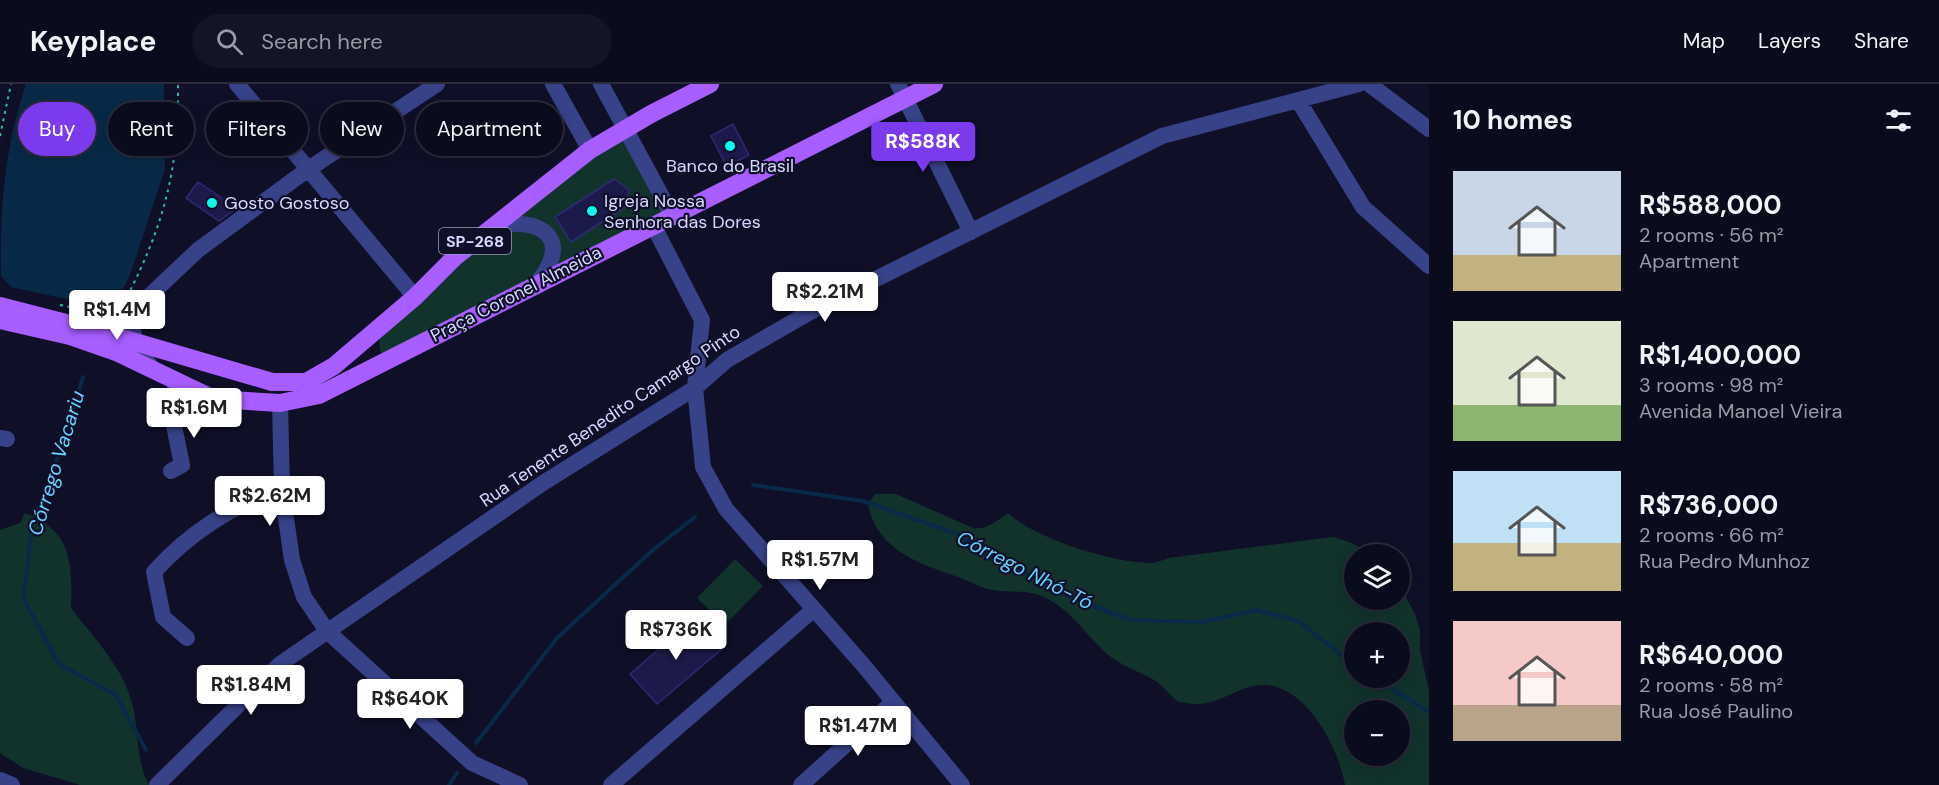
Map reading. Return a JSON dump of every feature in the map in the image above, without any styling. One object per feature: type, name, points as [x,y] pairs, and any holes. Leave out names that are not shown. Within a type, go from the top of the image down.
[{"type":"main road","name":"SP-268","points":[[0,306],[104,323],[137,343],[203,364],[272,382],[306,382],[334,366],[415,297],[455,257],[590,150],[626,128],[710,84]]},
{"type":"main road","name":"Praça Coronel Almeida","points":[[0,320],[70,336],[152,368],[214,399],[294,402],[319,395],[378,363],[673,216],[902,91],[934,84]]},
{"type":"main road","points":[[183,383],[188,370],[203,364]]},
{"type":"street","points":[[237,84],[415,297]]},
{"type":"street","points":[[104,323],[126,318],[131,304],[198,250],[307,170],[437,84]]},
{"type":"street","points":[[553,84],[590,150]]},
{"type":"street","points":[[601,84],[673,216]]},
{"type":"street","name":"Rua Tenente Benedito Camargo Pinto","points":[[157,784],[280,664],[543,483],[695,388],[727,360],[810,312],[1162,136],[1359,84]]},
{"type":"street","points":[[1369,84],[1429,129]]},
{"type":"street","points":[[902,91],[971,232]]},
{"type":"street","points":[[1298,100],[1363,207],[1429,266]]},
{"type":"street","points":[[494,226],[524,222],[545,231],[551,240],[553,257],[536,284]]},
{"type":"street","points":[[653,225],[702,320],[695,388],[703,467],[726,509],[962,785]]},
{"type":"street","points":[[131,304],[132,331],[152,368]]},
{"type":"street","points":[[171,471],[182,465],[171,416],[183,383]]},
{"type":"street","points":[[280,403],[282,490],[292,560],[304,597],[327,631],[472,763],[520,785]]},
{"type":"street","points":[[188,638],[163,617],[154,572],[170,554],[233,509],[282,490]]},
{"type":"street","points":[[611,785],[813,610]]},
{"type":"street","points":[[801,785],[892,703]]},
{"type":"street","points":[[0,780],[12,785]]},
{"type":"path","points":[[0,136],[10,100],[11,84]]},
{"type":"path","points":[[131,304],[174,173],[178,84]]},
{"type":"path","points":[[57,304],[104,323]]},
{"type":"green space","points":[[625,133],[669,215],[383,354],[380,351],[379,336],[424,291]]},
{"type":"green space","points":[[875,494],[896,494],[973,528],[987,526],[1008,513],[1036,532],[1075,548],[1116,559],[1153,563],[1168,558],[1333,537],[1352,543],[1354,544],[1344,544],[1344,610],[1410,610],[1410,605],[1415,614],[1420,630],[1420,650],[1429,691],[1429,785],[1345,785],[1336,754],[1318,722],[1294,696],[1280,688],[1254,686],[1208,703],[1178,702],[1157,682],[1111,657],[1055,603],[1039,595],[1026,592],[988,589],[929,567],[890,544],[880,533],[868,504]]},
{"type":"green space","points":[[25,513],[41,520],[61,539],[70,563],[71,608],[108,654],[129,693],[135,717],[140,757],[149,785],[80,785],[23,768],[0,753],[0,530],[20,523]]},
{"type":"green space","points":[[735,559],[763,586],[725,625],[697,598]]},
{"type":"water","points":[[26,84],[164,84],[164,102],[108,102],[108,156],[165,156],[165,169],[130,275],[113,309],[11,287],[1,276],[1,226],[5,179],[18,112],[18,156],[96,156],[96,102],[21,102]]},
{"type":"building","name":"Banco do Brasil","points":[[733,124],[749,155],[727,167],[711,136]]},
{"type":"building","name":"Igreja Nossa Senhora das Dores","points":[[614,179],[629,190],[627,199],[630,204],[571,242],[555,217]]},
{"type":"building","name":"Gosto Gostoso","points":[[198,182],[237,208],[219,221],[186,198]]},
{"type":"building","points":[[695,618],[722,649],[657,704],[630,674]]},
{"type":"waterway","name":"Córrego Vacariu","points":[[83,377],[60,452],[33,522],[23,598],[59,664],[116,695],[146,750]]},
{"type":"waterway","name":"Córrego Nhó-Tó","points":[[753,485],[863,501],[954,533],[1069,597],[1131,620],[1202,622],[1257,610],[1298,621],[1344,657]]},
{"type":"waterway","name":"Córrego Nhó-Tó","points":[[476,743],[557,638],[654,549],[695,517]]},
{"type":"waterway","name":"Córrego Nhó-Tó","points":[[1391,688],[1429,712]]},
{"type":"waterway","name":"Córrego Nhó-Tó","points":[[449,785],[457,773]]},
{"type":"place","name":"Banco do Brasil","points":[[730,146]]},
{"type":"place","name":"Gosto Gostoso","points":[[212,203]]},
{"type":"place","name":"Igreja Nossa Senhora das Dores","points":[[592,211]]}]
